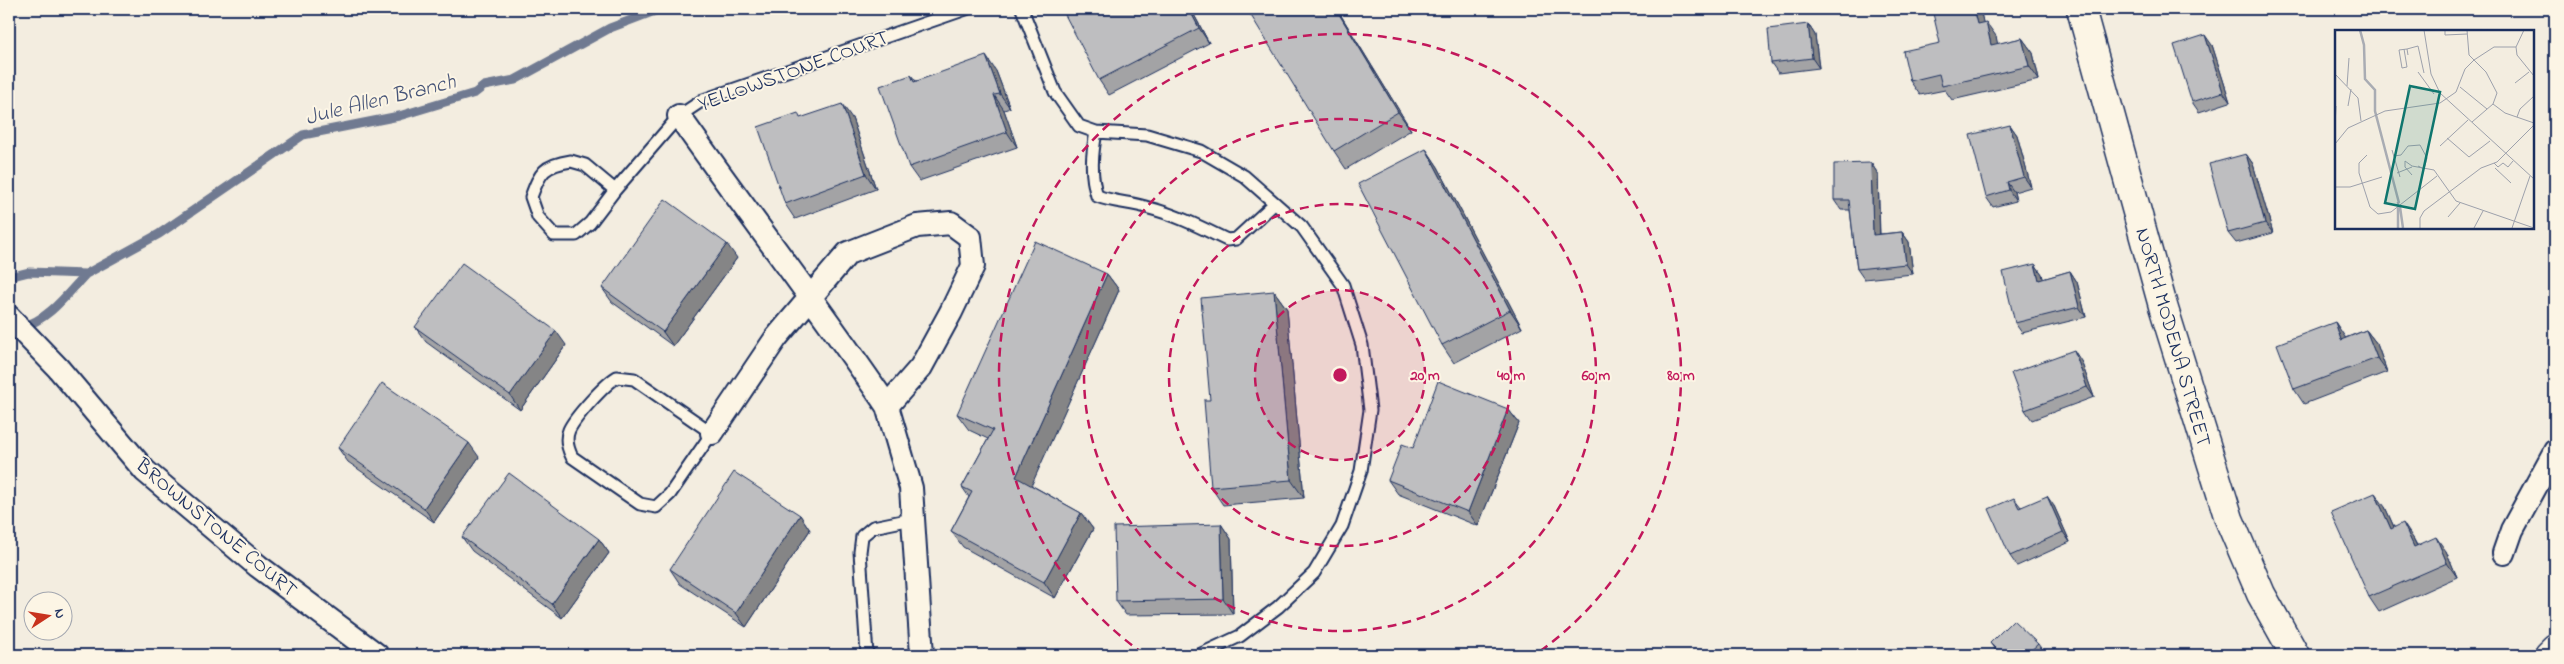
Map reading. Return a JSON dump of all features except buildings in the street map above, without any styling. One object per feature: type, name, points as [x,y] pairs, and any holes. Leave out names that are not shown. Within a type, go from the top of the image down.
[{"type":"street","name":"NORTH MODENA STREET","points":[[2081,9],[2163,306],[2229,519],[2261,594],[2295,655]]},
{"type":"street","name":"YELLOWSTONE COURT","points":[[679,116],[846,345],[887,406],[911,488],[922,655]]},
{"type":"street","points":[[712,433],[776,338],[848,253],[917,226],[951,223],[970,237],[973,266],[921,367],[887,406]]},
{"type":"street","name":"BROWNSTONE COURT","points":[[9,317],[58,368],[145,471],[258,566],[377,655]]},
{"type":"street","points":[[2504,553],[2512,530],[2555,451]]},
{"type":"street","points":[[2549,655],[2555,649]]},
{"type":"lane","name":"YELLOWSTONE COURT","points":[[615,190],[585,165],[571,160],[553,164],[539,175],[531,197],[538,218],[554,235],[576,234],[590,223],[615,190],[679,116],[703,100],[966,9]]},
{"type":"lane","points":[[1022,9],[1055,92],[1079,126],[1096,132],[1147,135],[1201,151],[1244,176],[1302,227],[1343,285],[1362,345],[1370,410],[1361,472],[1342,526],[1314,573],[1278,607],[1240,636],[1199,655]]},
{"type":"lane","points":[[1096,132],[1092,155],[1092,181],[1097,196],[1115,203],[1147,207],[1178,216],[1228,240],[1236,239],[1275,203]]},
{"type":"lane","points":[[617,377],[634,379],[712,433],[670,494],[656,507],[640,504],[572,457],[568,447],[569,431],[607,383],[617,377]]},
{"type":"lane","points":[[867,655],[860,552],[862,536],[873,526],[912,519]]},
{"type":"waterway","name":"Jule Allen Branch","points":[[9,277],[29,272],[86,274],[159,234],[303,135],[399,116],[475,93],[484,86],[515,80],[610,28],[660,9]]},
{"type":"waterway","points":[[21,327],[31,324],[49,313],[86,274]]}]
